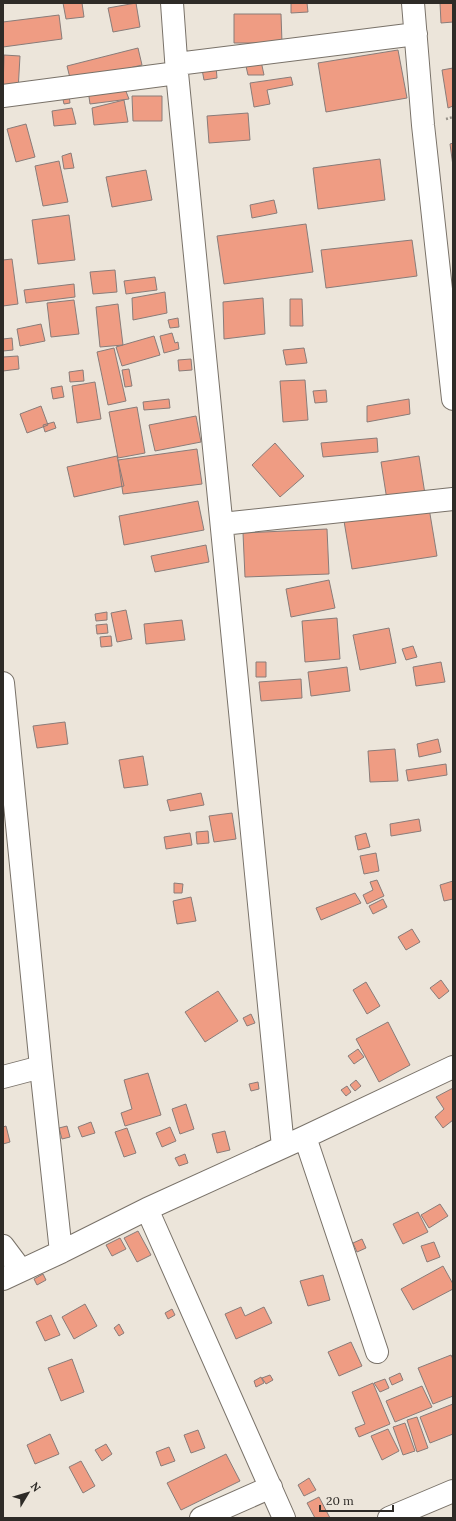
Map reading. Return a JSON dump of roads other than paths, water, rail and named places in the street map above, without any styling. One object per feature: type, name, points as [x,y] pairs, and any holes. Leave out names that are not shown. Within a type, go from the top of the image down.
[{"type":"street","points":[[172,3],[177,68],[283,1147]]},
{"type":"street","points":[[413,3],[423,124],[453,399]]},
{"type":"street","points":[[3,96],[177,68],[416,34]]},
{"type":"street","points":[[222,524],[453,499]]},
{"type":"street","points":[[3,683],[61,1252]]},
{"type":"street","points":[[3,1246],[12,1274],[453,1066]]},
{"type":"street","points":[[3,1077],[41,1067]]},
{"type":"street","points":[[305,1137],[377,1352]]},
{"type":"street","points":[[147,1209],[284,1518]]},
{"type":"street","points":[[201,1518],[271,1487]]},
{"type":"street","points":[[389,1518],[453,1491]]}]
